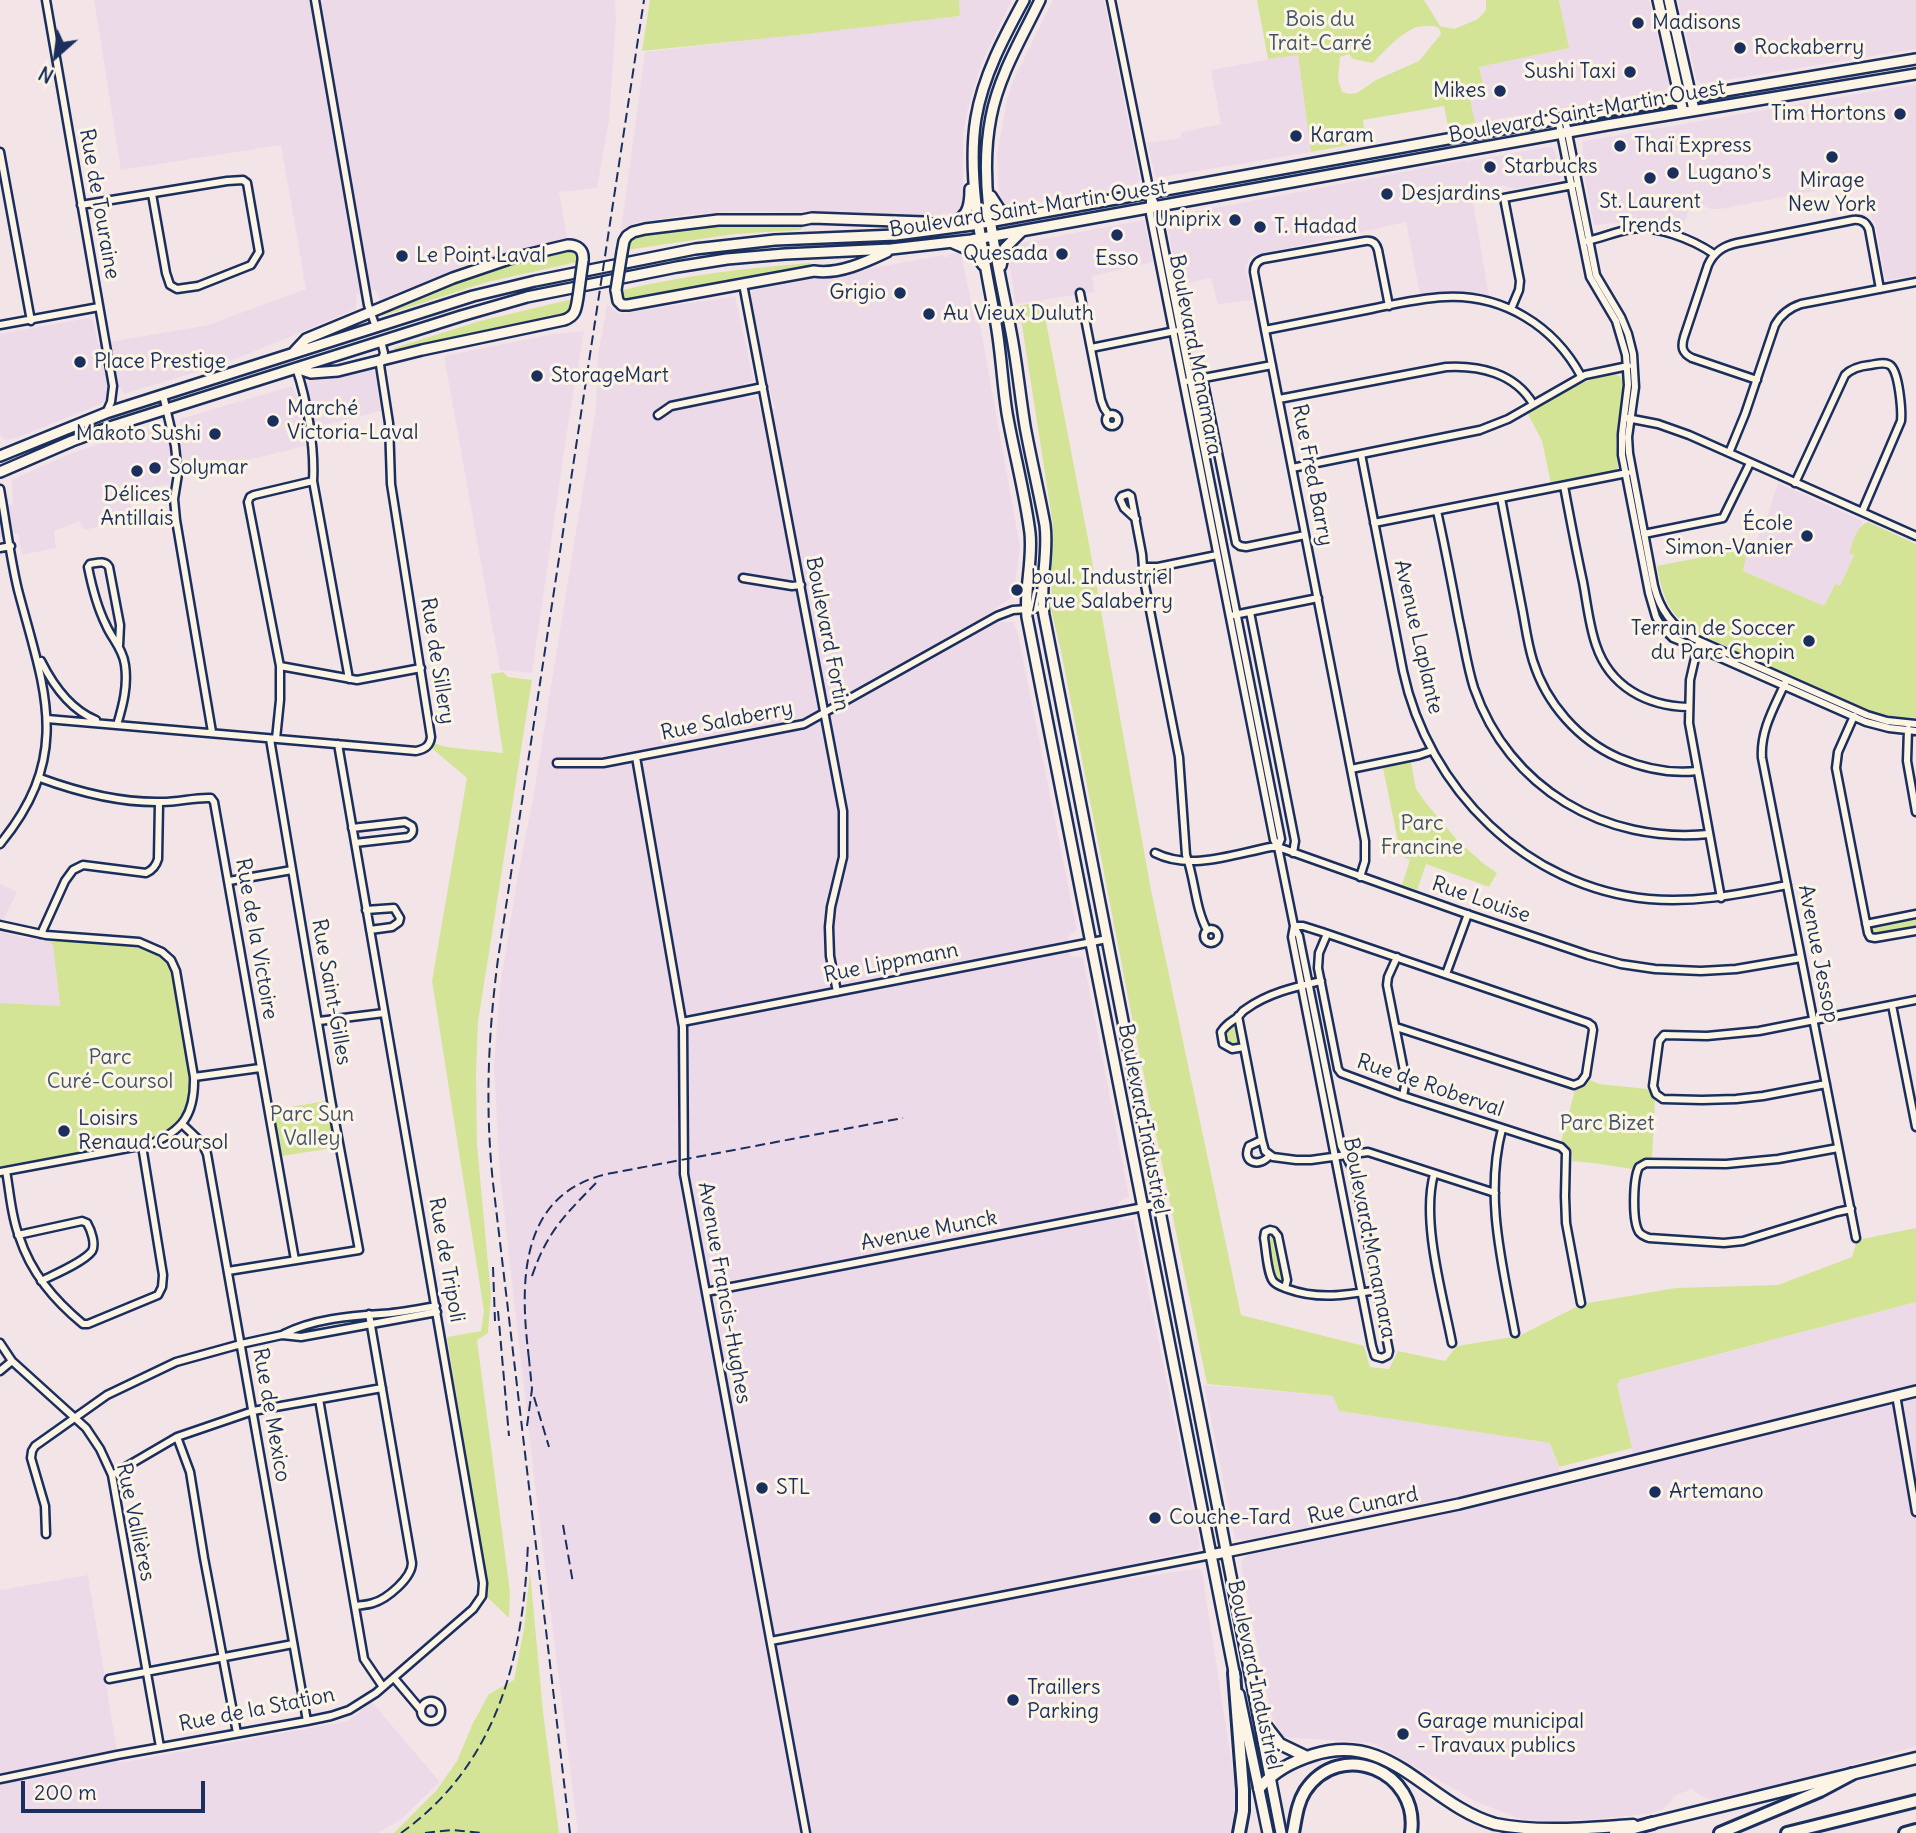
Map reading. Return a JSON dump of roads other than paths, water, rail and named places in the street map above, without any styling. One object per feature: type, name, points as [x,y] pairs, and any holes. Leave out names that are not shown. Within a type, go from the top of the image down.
[{"type":"highway","points":[[1234,1672],[1243,1790],[1243,1811],[1238,1833]]},
{"type":"highway","points":[[1293,1833],[1298,1805],[1309,1785],[1327,1771],[1354,1765],[1382,1771],[1399,1785],[1410,1808],[1411,1833]]},
{"type":"highway","points":[[1720,1833],[1820,1791],[1852,1774]]},
{"type":"highway","points":[[1787,1833],[1916,1801]]},
{"type":"highway","points":[[1615,1833],[1653,1823]]},
{"type":"highway","points":[[1905,1833],[1916,1830]]},
{"type":"main road","points":[[891,249],[859,264],[822,272],[814,271],[626,305],[618,301],[616,290],[627,236],[645,229],[737,219],[812,218],[924,222],[946,229],[960,220],[968,211],[970,188],[974,181],[974,133],[980,100],[991,67],[1024,0]]},
{"type":"main road","name":"Boulevard Industriel","points":[[1040,0],[1005,73],[993,111],[988,142],[988,191],[993,236],[1045,528],[1043,608],[1281,1833]]},
{"type":"main road","points":[[1658,0],[1683,112]]},
{"type":"main road","points":[[1669,0],[1694,110]]},
{"type":"main road","name":"Boulevard Saint-Martin Ouest","points":[[0,456],[106,413],[494,291],[661,255],[732,244],[896,235],[992,222],[1562,119],[1916,59]]},
{"type":"main road","name":"Boulevard Saint-Martin Ouest","points":[[0,472],[83,437],[167,409],[484,309],[559,290],[716,260],[951,243],[1564,132],[1916,74]]},
{"type":"main road","name":"Boulevard Industriel","points":[[974,181],[1007,410],[1030,535],[1026,609],[1234,1672],[1268,1833]]},
{"type":"main road","points":[[988,191],[1000,210],[1020,217]]},
{"type":"main road","points":[[802,220],[807,225],[808,239]]},
{"type":"main road","points":[[1000,274],[1005,248],[1024,230]]},
{"type":"main road","points":[[951,243],[976,254],[986,273]]},
{"type":"main road","points":[[291,354],[306,340],[459,276],[524,255],[571,245],[581,249],[583,254],[575,314],[564,320],[325,372],[311,373],[296,368]]},
{"type":"main road","points":[[813,253],[818,264],[814,271]]},
{"type":"main road","points":[[1007,410],[1015,407],[1024,418]]},
{"type":"main road","name":"Rue Cunard","points":[[1212,1555],[1459,1504],[1916,1391]]},
{"type":"main road","points":[[1259,1717],[1280,1744],[1307,1757]]},
{"type":"main road","points":[[1259,1788],[1280,1769],[1307,1757],[1340,1749],[1357,1749],[1393,1763],[1461,1809],[1485,1820],[1514,1828],[1555,1831],[1653,1823],[1916,1758]]},
{"type":"street","name":"Rue de Touraine","points":[[46,0],[113,386],[106,413]]},
{"type":"street","points":[[315,0],[370,312],[376,327]]},
{"type":"street","name":"Boulevard Mcnamara","points":[[1111,0],[1233,615],[1281,839],[1278,847],[1294,926],[1292,937],[1305,985],[1341,1146],[1354,1177],[1377,1290],[1389,1351],[1382,1359],[1374,1354],[1335,1157],[1305,985]]},
{"type":"street","points":[[1562,119],[1586,241],[1598,279],[1616,306],[1626,328],[1630,366],[1629,473],[1649,593],[1656,617],[1670,636],[1680,642],[1698,644]]},
{"type":"street","points":[[0,152],[31,321]]},
{"type":"street","points":[[81,205],[227,180],[243,180],[247,183],[259,252],[251,265],[198,286],[177,289],[170,285],[152,194]]},
{"type":"street","points":[[1511,309],[1520,281],[1504,198],[1575,185]]},
{"type":"street","points":[[1756,380],[1694,359],[1686,355],[1683,349],[1684,337],[1714,254],[1737,243],[1859,220],[1868,227],[1880,289]]},
{"type":"street","points":[[1586,241],[1628,230],[1653,229],[1674,235],[1714,254]]},
{"type":"street","name":"Rue Fred Barry","points":[[1360,877],[1366,846],[1254,270],[1257,263],[1263,259],[1371,241],[1376,244],[1378,250],[1389,306]]},
{"type":"street","points":[[1729,453],[1775,325],[1786,311],[1797,305],[1916,282]]},
{"type":"street","name":"Boulevard Fortin","points":[[743,284],[842,804],[842,862],[829,927],[830,956],[837,992]]},
{"type":"street","points":[[1080,293],[1102,404],[1108,414]]},
{"type":"street","points":[[1265,330],[1430,298],[1462,297],[1484,300],[1511,309],[1548,333],[1581,376]]},
{"type":"street","points":[[0,325],[99,307]]},
{"type":"street","points":[[1091,348],[1177,331]]},
{"type":"street","name":"Rue de Sillery","points":[[47,719],[416,751],[423,750],[428,745],[431,737],[391,484],[389,423],[380,369],[384,353],[381,341]]},
{"type":"street","points":[[1795,483],[1845,375],[1854,368],[1889,364],[1896,377],[1902,410],[1901,421],[1862,512]]},
{"type":"street","points":[[1187,382],[1272,365]]},
{"type":"street","points":[[1279,399],[1463,366],[1486,370],[1507,379],[1523,390],[1533,404]]},
{"type":"street","points":[[1292,468],[1480,430],[1502,422],[1581,376],[1630,366]]},
{"type":"street","points":[[296,368],[311,440],[313,481],[349,679]]},
{"type":"street","points":[[1203,378],[1235,539],[1239,545],[1246,547],[1305,535]]},
{"type":"street","name":"Boulevard Mcnamara","points":[[1187,382],[1217,555],[1233,615]]},
{"type":"street","points":[[658,415],[671,406],[763,387]]},
{"type":"street","points":[[163,395],[175,446],[178,474],[174,499],[176,520],[212,732]]},
{"type":"street","points":[[1628,418],[1676,430],[1916,536]]},
{"type":"street","name":"Avenue Laplante","points":[[1361,454],[1408,693],[1431,751],[1458,792],[1481,818],[1515,846],[1553,870],[1591,886],[1637,897],[1688,900],[1721,898],[1787,885]]},
{"type":"street","points":[[1644,534],[1721,519],[1727,513],[1750,463]]},
{"type":"street","points":[[1374,523],[1629,473]]},
{"type":"street","points":[[1629,473],[1656,592],[1662,608],[1676,627],[1698,644],[1878,726],[1912,727],[1907,761],[1916,812]]},
{"type":"street","name":"Rue Saint-Gilles","points":[[295,1260],[359,1250],[292,870],[273,739],[280,700],[280,666],[248,502],[254,495],[313,481]]},
{"type":"street","points":[[1564,486],[1594,640],[1602,660],[1619,682],[1637,695],[1658,704],[1688,707]]},
{"type":"street","points":[[0,489],[18,587],[45,692],[47,719],[46,750],[40,778],[27,805],[0,844]]},
{"type":"street","points":[[1501,498],[1532,659],[1558,710],[1588,740],[1619,758],[1654,768],[1697,771]]},
{"type":"street","points":[[1437,511],[1474,688],[1491,726],[1518,762],[1538,783],[1561,800],[1606,823],[1656,834],[1709,834]]},
{"type":"street","points":[[1136,519],[1143,580],[1179,757],[1186,853],[1201,918],[1207,930]]},
{"type":"street","points":[[0,548],[11,546]]},
{"type":"street","points":[[1143,567],[1217,555]]},
{"type":"street","points":[[117,725],[125,700],[125,663],[119,646],[106,626],[92,589],[90,564],[108,564],[120,625],[119,646]]},
{"type":"street","points":[[743,578],[801,585]]},
{"type":"street","points":[[1233,615],[1318,598]]},
{"type":"street","name":"Rue Salaberry","points":[[557,763],[596,764],[799,725],[997,616],[1013,610],[1043,608]]},
{"type":"street","points":[[1250,612],[1295,841],[1293,853]]},
{"type":"street","points":[[1698,644],[1691,674],[1688,707],[1691,738],[1721,898]]},
{"type":"street","name":"Rue de Sillery","points":[[37,654],[49,677],[74,708],[105,724]]},
{"type":"street","points":[[280,666],[357,680],[421,668]]},
{"type":"street","name":"Avenue Jessop","points":[[1785,682],[1765,730],[1761,749],[1856,1238]]},
{"type":"street","points":[[1855,714],[1838,752],[1836,768],[1869,935],[1875,938],[1916,930]]},
{"type":"street","name":"Rue de Tripoli","points":[[338,744],[483,1580],[482,1597]]},
{"type":"street","points":[[1351,769],[1431,751]]},
{"type":"street","name":"Avenue Francis-Hughes","points":[[636,757],[684,1034],[683,1162],[806,1833]]},
{"type":"street","name":"Rue de la Victoire","points":[[40,778],[100,796],[159,803],[202,797],[211,798],[214,802],[295,1260]]},
{"type":"street","points":[[41,934],[65,881],[73,870],[83,865],[146,873],[152,870],[158,859],[159,803]]},
{"type":"street","points":[[352,828],[405,822],[412,825],[414,830],[408,837],[355,843]]},
{"type":"street","name":"Rue Louise","points":[[1155,853],[1169,860],[1189,862],[1278,847],[1603,959],[1655,969],[1715,971],[1801,958]]},
{"type":"street","points":[[229,881],[292,870]]},
{"type":"street","points":[[366,910],[394,908],[400,918],[393,927],[370,930]]},
{"type":"street","points":[[1446,974],[1468,914]]},
{"type":"street","points":[[1866,924],[1916,914]]},
{"type":"street","points":[[0,925],[41,934],[139,942],[154,947],[171,960],[176,971],[195,1094],[183,1124],[168,1137],[142,1146],[3,1172],[18,1235],[35,1273],[62,1307],[83,1324],[158,1295],[162,1287],[163,1275],[142,1146]]},
{"type":"street","points":[[1294,926],[1305,926],[1446,974],[1590,1025],[1593,1030],[1587,1072],[1581,1082],[1572,1085],[1396,1027]]},
{"type":"street","name":"Rue de Roberval","points":[[1327,934],[1318,960],[1340,1072],[1403,1096],[1561,1147],[1565,1151],[1566,1216],[1581,1303]]},
{"type":"street","name":"Rue Lippmann","points":[[682,1022],[1107,939]]},
{"type":"street","points":[[1397,957],[1387,983],[1405,1079],[1403,1096]]},
{"type":"street","points":[[1244,1047],[1227,1047],[1223,1044],[1221,1037],[1224,1026],[1263,999],[1321,981]]},
{"type":"street","points":[[1826,1084],[1763,1096],[1702,1100],[1663,1099],[1653,1088],[1659,1041],[1664,1035],[1743,1033],[1916,1000]]},
{"type":"street","points":[[1892,1005],[1916,1126]]},
{"type":"street","points":[[319,1021],[384,1013]]},
{"type":"street","points":[[1238,1016],[1264,1150],[1270,1155],[1304,1160],[1372,1153],[1495,1193]]},
{"type":"street","points":[[194,1077],[260,1068]]},
{"type":"street","name":"Rue de Mexico","points":[[183,1124],[202,1143],[208,1154],[307,1721]]},
{"type":"street","points":[[1502,1129],[1495,1193],[1498,1238],[1516,1334]]},
{"type":"street","points":[[1262,1140],[1249,1146],[1246,1153],[1248,1158],[1258,1163],[1265,1161],[1270,1155]]},
{"type":"street","points":[[1838,1147],[1778,1159],[1726,1164],[1646,1163],[1639,1167],[1635,1176],[1637,1225],[1641,1234],[1649,1238],[1731,1243],[1756,1239],[1851,1209]]},
{"type":"street","points":[[1434,1174],[1430,1196],[1432,1225],[1452,1343]]},
{"type":"street","name":"Avenue Munck","points":[[706,1292],[1159,1204]]},
{"type":"street","points":[[18,1235],[82,1221],[88,1223],[92,1251],[41,1281]]},
{"type":"street","points":[[1285,1288],[1287,1280],[1278,1234],[1270,1230],[1265,1232],[1264,1237],[1271,1278],[1277,1285],[1285,1288],[1318,1296],[1340,1296],[1377,1290]]},
{"type":"street","points":[[228,1271],[295,1260]]},
{"type":"street","points":[[46,1534],[45,1506],[31,1458],[32,1451],[35,1446],[107,1395],[176,1362],[241,1343],[282,1335],[299,1326],[369,1314],[437,1309]]},
{"type":"street","points":[[282,1335],[301,1337],[437,1309]]},
{"type":"street","points":[[355,1606],[383,1599],[409,1577],[412,1570],[369,1314]]},
{"type":"street","name":"Rue Vallières","points":[[0,1343],[12,1361],[86,1428],[100,1448],[112,1475],[160,1747]]},
{"type":"street","points":[[0,1371],[12,1361]]},
{"type":"street","points":[[112,1475],[177,1437],[253,1411],[382,1388]]},
{"type":"street","points":[[1896,1395],[1916,1512]]},
{"type":"street","points":[[319,1399],[364,1659],[383,1687]]},
{"type":"street","points":[[177,1437],[190,1472],[237,1733]]},
{"type":"street","name":"Rue Cunard","points":[[771,1641],[1212,1555]]},
{"type":"street","name":"Rue de la Station","points":[[0,1779],[307,1721],[349,1710],[394,1678],[473,1609],[482,1597]]},
{"type":"street","points":[[109,1679],[293,1644]]},
{"type":"street","points":[[394,1678],[421,1710]]},
{"type":"railway","points":[[570,1833],[493,1183],[489,1071],[498,959],[644,0]]},
{"type":"railway","points":[[529,1359],[525,1302],[531,1247],[540,1223],[556,1202],[577,1185],[607,1174],[903,1118]]},
{"type":"railway","points":[[532,1276],[550,1236],[596,1183]]},
{"type":"railway","points":[[493,1267],[495,1321]]},
{"type":"railway","points":[[498,1311],[509,1436]]},
{"type":"railway","points":[[527,1426],[532,1389],[528,1349]]},
{"type":"railway","points":[[534,1397],[549,1447]]},
{"type":"railway","points":[[563,1525],[573,1583]]},
{"type":"railway","points":[[401,1833],[434,1805],[461,1774],[483,1740],[499,1704],[512,1666],[520,1625],[528,1542]]},
{"type":"railway","points":[[425,1833],[451,1830],[483,1833]]},
{"type":"place","name":"Madisons","points":[[1638,23]]},
{"type":"place","name":"Rockaberry","points":[[1740,48]]},
{"type":"place","name":"Sushi Taxi","points":[[1630,72]]},
{"type":"place","name":"Mikes","points":[[1500,91]]},
{"type":"place","name":"Tim Hortons","points":[[1900,114]]},
{"type":"place","name":"Karam","points":[[1296,136]]},
{"type":"place","name":"Thaï Express","points":[[1620,146]]},
{"type":"place","name":"Mirage New York","points":[[1832,157]]},
{"type":"place","name":"Starbucks","points":[[1490,167]]},
{"type":"place","name":"Lugano's","points":[[1673,173]]},
{"type":"place","name":"St. Laurent Trends","points":[[1650,178]]},
{"type":"place","name":"Desjardins","points":[[1387,194]]},
{"type":"place","name":"Uniprix","points":[[1235,220]]},
{"type":"place","name":"T. Hadad","points":[[1260,227]]},
{"type":"place","name":"Esso","points":[[1117,235]]},
{"type":"place","name":"Quesada","points":[[1062,254]]},
{"type":"place","name":"Le Point Laval","points":[[402,256]]},
{"type":"place","name":"Grigio","points":[[900,293]]},
{"type":"place","name":"Au Vieux Duluth","points":[[929,314]]},
{"type":"place","name":"Place Prestige","points":[[80,362]]},
{"type":"place","name":"StorageMart","points":[[537,376]]},
{"type":"place","name":"Marché Victoria-Laval","points":[[273,421]]},
{"type":"place","name":"Makoto Sushi","points":[[215,434]]},
{"type":"place","name":"Solymar","points":[[155,468]]},
{"type":"place","name":"Délices Antillais","points":[[137,471]]},
{"type":"place","name":"École Simon-Vanier","points":[[1807,536]]},
{"type":"place","name":"boul. Industriel / rue Salaberry","points":[[1017,590]]},
{"type":"place","name":"Terrain de Soccer du Parc Chopin","points":[[1809,641]]},
{"type":"place","name":"Loisirs Renaud Coursol","points":[[64,1131]]},
{"type":"place","name":"STL","points":[[762,1488]]},
{"type":"place","name":"Artemano","points":[[1655,1492]]},
{"type":"place","name":"Couche-Tard","points":[[1155,1518]]},
{"type":"place","name":"Traillers Parking","points":[[1013,1700]]},
{"type":"place","name":"Garage municipal - Travaux publics","points":[[1403,1734]]},
{"type":"park label","name":"Bois du Trait-Carré","points":[[1320,32]]},
{"type":"park label","name":"Parc Francine","points":[[1422,836]]},
{"type":"park label","name":"Parc Curé-Coursol","points":[[110,1070]]},
{"type":"park label","name":"Parc Bizet","points":[[1607,1124]]},
{"type":"park label","name":"Parc Sun Valley","points":[[312,1127]]}]
